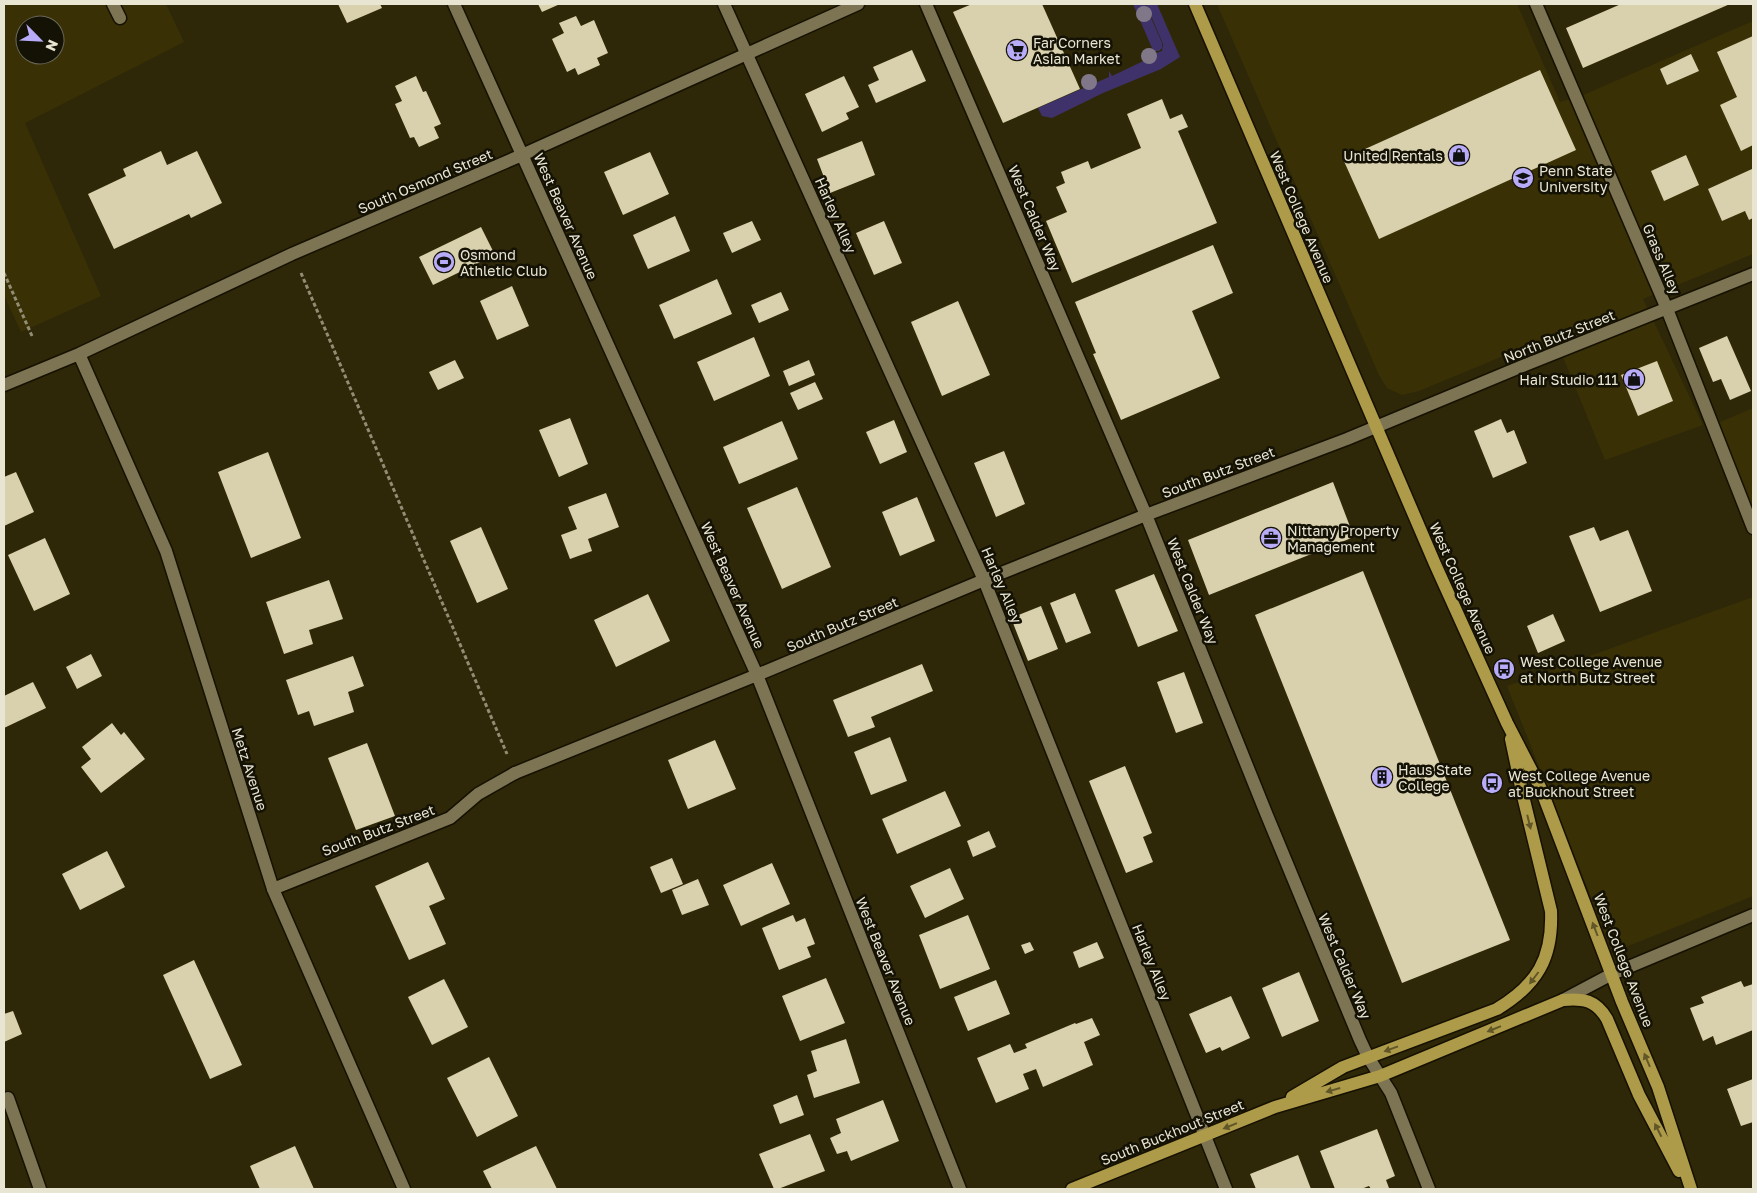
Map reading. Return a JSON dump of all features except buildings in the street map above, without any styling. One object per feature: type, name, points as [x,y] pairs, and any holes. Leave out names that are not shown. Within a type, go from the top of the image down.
[{"type":"main road","name":"West College Avenue","points":[[1194,4],[1434,564],[1507,723],[1541,789],[1612,974],[1658,1087],[1689,1189]]},
{"type":"main road","points":[[1275,1107],[1343,1067],[1497,1009],[1509,1002],[1529,985],[1544,962],[1549,949],[1552,931],[1551,912],[1522,796],[1507,723]]},
{"type":"main road","points":[[1275,1107],[1380,1076],[1563,1000],[1579,998],[1602,1010],[1639,1094],[1689,1189]]},
{"type":"main road","name":"South Buckhout Street","points":[[1076,1187],[1275,1107]]},
{"type":"street","points":[[113,4],[120,18]]},
{"type":"street","name":"West Beaver Avenue","points":[[454,4],[757,675],[960,1189]]},
{"type":"street","name":"Harley Alley","points":[[724,4],[984,580],[1226,1189]]},
{"type":"street","name":"South Osmond Street","points":[[4,385],[79,354],[292,254],[522,155],[858,4]]},
{"type":"street","name":"West Calder Way","points":[[926,4],[1146,515],[1292,876],[1368,1057],[1391,1093],[1429,1189]]},
{"type":"street","name":"Grass Alley","points":[[1536,4],[1667,309],[1753,528]]},
{"type":"street","name":"North Butz Street","points":[[1376,427],[1524,365],[1753,274]]},
{"type":"street","name":"Metz Avenue","points":[[79,354],[166,551],[272,889],[404,1189]]},
{"type":"street","name":"South Butz Street","points":[[272,889],[450,818],[478,794],[515,773],[984,580],[1146,515],[1347,440],[1376,427]]},
{"type":"street","points":[[1563,1000],[1612,974],[1753,915]]},
{"type":"street","points":[[8,1098],[40,1189]]},
{"type":"street","name":"South Buckhout Street","points":[[1067,1189],[1076,1187]]},
{"type":"path","points":[[292,254],[515,773]]},
{"type":"path","points":[[4,273],[32,336]]},
{"type":"shaded area","points":[[4,4],[166,4],[184,42],[25,123],[101,296],[21,332],[4,295]]},
{"type":"shaded area","points":[[1133,4],[1145,4],[1162,43],[1162,48],[1159,51],[1155,51],[1152,48]]},
{"type":"shaded area","points":[[1146,4],[1157,4],[1180,57],[1161,69],[1103,93],[1052,118],[1042,116],[1038,108],[1109,77],[1109,71],[1112,76],[1154,56],[1152,50],[1156,53],[1162,51],[1163,44]]},
{"type":"shaded area","name":"Penn State University","points":[[1217,4],[1517,4],[1560,102],[1581,96],[1753,21],[1753,254],[1643,299],[1703,425],[1605,460],[1554,335],[1419,391],[1402,395],[1387,388],[1379,375]]},
{"type":"shaded area","points":[[1753,408],[1753,513],[1718,423]]},
{"type":"shaded area","points":[[1753,597],[1753,896],[1623,948],[1617,948],[1607,937],[1507,686]]},
{"type":"place","name":"Far Corners Asian Market","points":[[1017,50]]},
{"type":"place","name":"United Rentals","points":[[1459,155]]},
{"type":"place","name":"Penn State University","points":[[1523,178]]},
{"type":"place","name":"Osmond Athletic Club","points":[[444,262]]},
{"type":"place","name":"Hair Studio 111","points":[[1634,379]]},
{"type":"place","name":"Nittany Property Management","points":[[1271,538]]},
{"type":"place","name":"West College Avenue at North Butz Street","points":[[1504,669]]},
{"type":"place","name":"Haus State College","points":[[1382,777]]},
{"type":"place","name":"West College Avenue at Buckhout Street","points":[[1492,783]]}]
